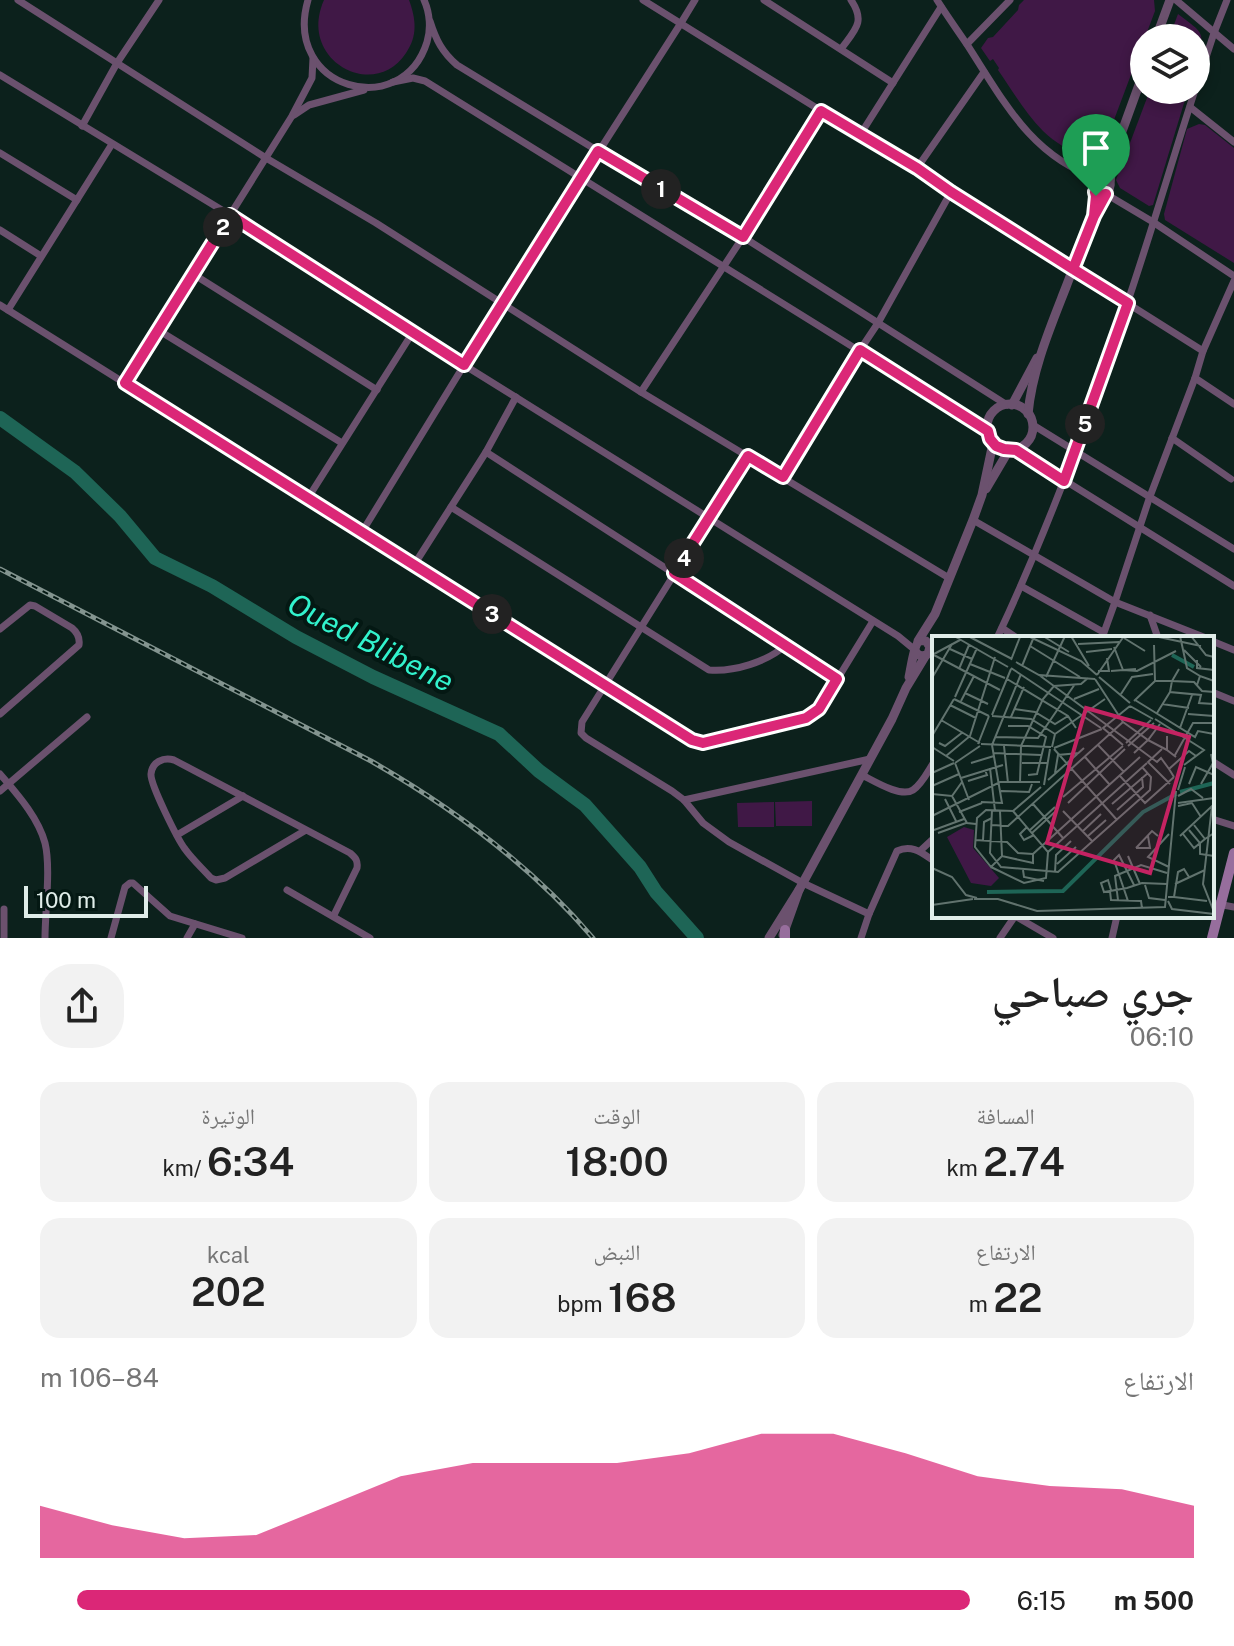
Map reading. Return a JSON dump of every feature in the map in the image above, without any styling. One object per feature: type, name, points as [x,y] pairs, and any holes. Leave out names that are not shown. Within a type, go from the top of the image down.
[{"type":"main road","points":[[1212,938],[1216,904],[1234,853]]},
{"type":"street","points":[[18,0],[641,392],[949,578]]},
{"type":"street","points":[[82,126],[117,63],[159,0]]},
{"type":"street","points":[[298,0],[304,13]]},
{"type":"street","points":[[308,0],[304,28],[306,44],[313,58],[338,81],[354,87],[371,88]]},
{"type":"street","points":[[643,0],[917,168],[1203,351]]},
{"type":"street","points":[[362,532],[502,303],[695,0]]},
{"type":"street","points":[[841,49],[858,23],[859,12],[851,0]]},
{"type":"street","points":[[967,44],[1010,0]]},
{"type":"street","points":[[1162,24],[1173,0],[1234,49]]},
{"type":"street","points":[[1210,45],[1227,0]]},
{"type":"street","points":[[425,2],[443,53],[457,65],[1028,414],[1033,425],[1032,434],[1027,442],[1012,450],[982,495]]},
{"type":"street","points":[[770,2],[893,83]]},
{"type":"street","points":[[860,135],[939,3],[1032,139],[1234,278],[1203,351],[1102,635],[1021,586]]},
{"type":"street","points":[[393,82],[416,64],[424,51],[430,21]]},
{"type":"street","points":[[125,383],[292,116],[312,78],[313,58]]},
{"type":"street","points":[[917,168],[984,72]]},
{"type":"street","points":[[0,75],[230,215],[873,621],[917,644]]},
{"type":"street","points":[[292,116],[309,105],[393,82],[413,78],[425,81],[988,431]]},
{"type":"street","points":[[1028,414],[1031,390],[1044,345],[1094,216],[1096,201],[1103,190],[1132,104]]},
{"type":"street","points":[[998,636],[1034,557],[1076,451],[1128,303],[1191,104]]},
{"type":"street","points":[[1190,107],[1234,142]]},
{"type":"street","points":[[641,392],[821,111]]},
{"type":"street","points":[[112,144],[4,308],[604,685],[692,740],[703,743],[806,718],[819,709],[873,621]]},
{"type":"street","points":[[0,153],[77,200]]},
{"type":"street","points":[[1103,190],[1095,182],[1112,159]]},
{"type":"street","points":[[1080,172],[1099,179]]},
{"type":"street","points":[[783,477],[878,323],[951,192]]},
{"type":"street","points":[[0,230],[41,256]]},
{"type":"street","points":[[193,274],[377,390]]},
{"type":"street","points":[[158,330],[342,443]]},
{"type":"street","points":[[308,498],[413,332]]},
{"type":"street","points":[[1044,345],[1010,405],[992,413],[988,431],[993,443],[1012,450],[1234,586]]},
{"type":"street","points":[[1195,378],[1234,404]]},
{"type":"street","points":[[414,565],[486,452],[516,397]]},
{"type":"street","points":[[1033,425],[1234,549]]},
{"type":"street","points":[[1172,438],[1231,479]]},
{"type":"street","points":[[769,938],[801,886],[892,719],[906,688],[917,644],[935,614],[973,520],[982,495],[993,443]]},
{"type":"street","points":[[486,452],[837,679]]},
{"type":"street","points":[[748,456],[604,685],[580,729],[583,736],[684,800],[713,832],[801,886],[869,914]]},
{"type":"street","points":[[451,507],[709,670],[721,671],[762,660],[786,645]]},
{"type":"street","points":[[973,520],[1115,602],[1201,636]]},
{"type":"street","points":[[0,629],[30,605],[72,628],[77,633],[79,645],[0,714]]},
{"type":"street","points":[[933,636],[935,614]]},
{"type":"street","points":[[1150,615],[1157,636]]},
{"type":"street","points":[[1002,628],[1014,636]]},
{"type":"street","points":[[1214,642],[1234,650]]},
{"type":"street","points":[[917,644],[920,656],[931,652]]},
{"type":"street","points":[[906,688],[931,652]]},
{"type":"street","points":[[1214,693],[1234,701]]},
{"type":"street","points":[[0,791],[87,717]]},
{"type":"street","points":[[684,800],[870,759]]},
{"type":"street","points":[[306,830],[221,880],[211,878],[184,848],[151,776],[160,760],[174,760],[350,853],[358,863],[334,915]]},
{"type":"street","points":[[1214,762],[1234,775]]},
{"type":"street","points":[[862,775],[907,792],[914,789],[932,765]]},
{"type":"street","points":[[0,774],[28,809],[45,843],[45,938]]},
{"type":"street","points":[[177,835],[243,796]]},
{"type":"street","points":[[1214,820],[1234,826]]},
{"type":"street","points":[[920,851],[932,840]]},
{"type":"street","points":[[861,938],[897,851],[907,847],[932,860]]},
{"type":"street","points":[[111,938],[125,887],[130,883],[170,916],[242,938]]},
{"type":"street","points":[[784,935],[801,886]]},
{"type":"street","points":[[287,890],[370,938]]},
{"type":"street","points":[[1216,904],[1234,907]]},
{"type":"street","points":[[4,909],[4,938]]},
{"type":"street","points":[[1000,938],[1014,918]]},
{"type":"street","points":[[1018,918],[1053,938]]},
{"type":"street","points":[[1112,938],[1117,918]]},
{"type":"street","points":[[187,938],[195,924]]},
{"type":"shaded area","points":[[324,0],[409,0],[415,27],[410,47],[392,67],[376,74],[359,74],[343,67],[330,56],[321,40],[318,22]]},
{"type":"shaded area","points":[[1024,0],[1154,0],[1155,11],[1150,24],[1130,24],[1130,77],[1100,157],[1093,165],[1085,163],[1084,159],[1043,131],[1030,117],[993,59],[990,61],[981,48],[1018,10]]},
{"type":"shaded area","points":[[1178,14],[1190,24],[1174,24]]},
{"type":"shaded area","points":[[1145,104],[1184,104],[1153,205],[1149,206],[1120,188],[1116,180]]},
{"type":"shaded area","points":[[1205,125],[1234,148],[1234,263],[1165,220],[1187,129]]},
{"type":"shaded area","points":[[812,801],[812,826],[776,826],[775,802]]},
{"type":"shaded area","points":[[774,802],[774,827],[738,827],[737,803]]},
{"type":"waterway","name":"Oued Blibene","points":[[0,418],[75,472],[120,516],[155,558],[212,586],[296,637],[373,677],[499,734],[539,771],[585,805],[697,938]]},
{"type":"railway","points":[[0,569],[402,779],[461,818],[517,862],[593,938]]},
{"type":"route","points":[[1096,196],[1094,216],[1073,269],[917,168],[821,111],[743,237],[598,151],[464,365],[230,215],[125,383],[692,740],[703,743],[806,718],[819,709],[837,679],[674,573],[748,456],[783,477],[860,350],[988,431],[996,446],[1016,450],[1064,481],[1128,303],[1073,269],[1106,194],[1095,192],[1096,196]]}]
